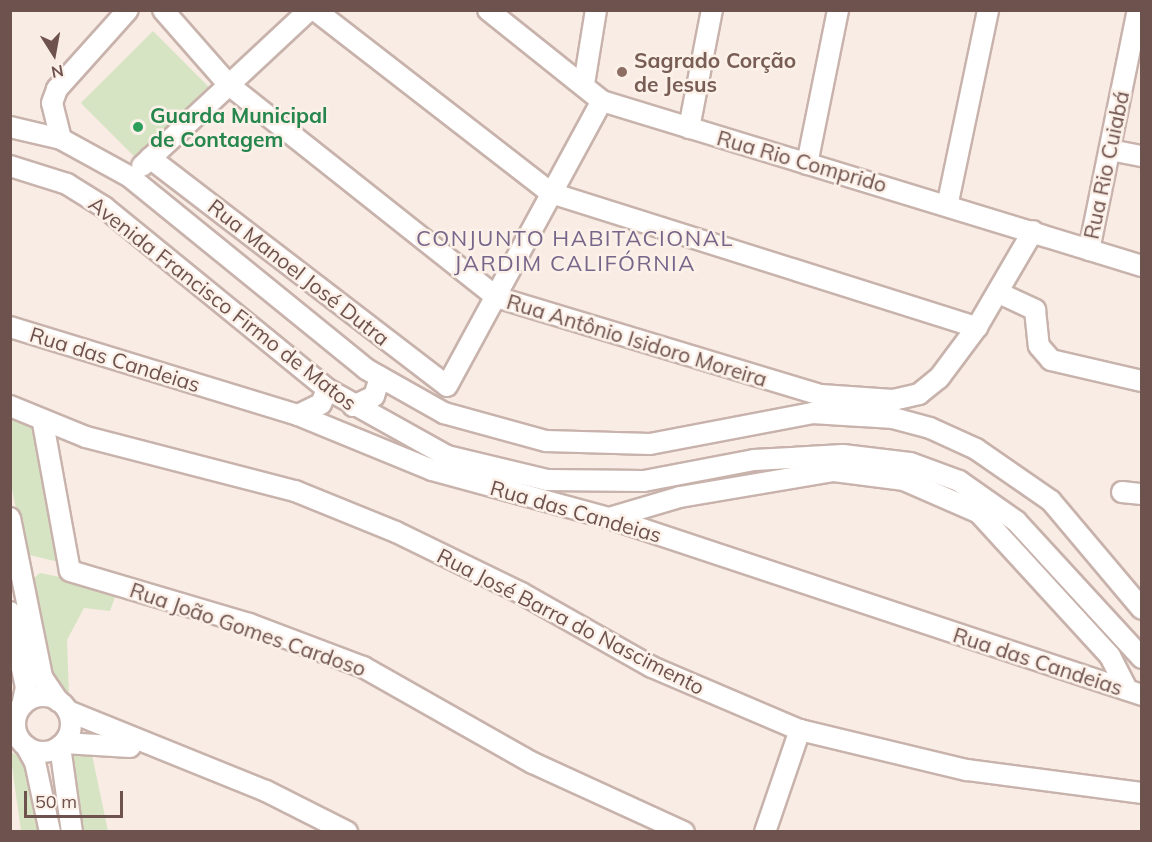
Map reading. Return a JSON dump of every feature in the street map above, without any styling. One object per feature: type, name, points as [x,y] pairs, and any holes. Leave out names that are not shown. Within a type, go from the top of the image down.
[{"type":"street","points":[[61,139],[52,103],[57,89],[128,10]]},
{"type":"street","name":"Rua Antônio Isidoro Moreira","points":[[163,10],[229,85],[496,297],[821,395],[893,399],[919,394],[939,378],[976,327],[999,293],[1033,231]]},
{"type":"street","points":[[130,177],[309,10]]},
{"type":"street","points":[[315,10],[551,193],[976,327]]},
{"type":"street","name":"Rua Rio Comprido","points":[[488,10],[584,84],[602,101],[807,164],[948,202],[1142,266]]},
{"type":"street","points":[[584,84],[596,10]]},
{"type":"street","points":[[689,128],[712,10]]},
{"type":"street","points":[[807,164],[838,10]]},
{"type":"street","points":[[948,202],[988,10]]},
{"type":"street","name":"Rua Rio Cuiabá","points":[[1089,250],[1138,10]]},
{"type":"street","points":[[561,66],[590,40]]},
{"type":"street","points":[[496,297],[602,101]]},
{"type":"street","name":"Avenida Francisco Firmo de Matos","points":[[10,127],[61,139],[130,177],[380,377],[444,413],[546,441],[650,444],[812,413],[893,418],[940,431],[1051,501],[1142,609]]},
{"type":"street","points":[[1110,150],[1142,156]]},
{"type":"street","name":"Rua Manoel José Dutra","points":[[150,158],[447,386],[496,297]]},
{"type":"street","name":"Avenida Francisco Firmo de Matos","points":[[10,166],[68,184],[104,207],[324,396],[353,406],[447,456],[548,480],[644,481],[754,460],[843,455],[910,463],[958,481],[1016,521],[1142,658]]},
{"type":"street","points":[[999,293],[1035,310],[1039,345],[1051,360],[1142,381]]},
{"type":"street","name":"Rua das Candeias","points":[[10,327],[298,415],[342,430],[432,470],[609,518],[1134,692]]},
{"type":"street","points":[[353,406],[374,396],[380,377]]},
{"type":"street","points":[[298,415],[324,396],[342,430]]},
{"type":"street","name":"Rua José Barra do Nascimento","points":[[10,406],[44,423],[295,491],[521,593],[652,667],[800,730],[967,770],[1142,793]]},
{"type":"street","name":"Rua João Gomes Cardoso","points":[[44,423],[70,571],[249,624],[363,667],[533,763],[684,831]]},
{"type":"street","points":[[609,518],[680,497],[834,471],[904,480],[979,513],[1110,656],[1134,692]]},
{"type":"street","points":[[10,518],[42,677],[63,706],[71,728],[62,745],[72,831]]},
{"type":"street","points":[[10,612],[26,687],[17,710],[19,739],[35,762],[50,831]]},
{"type":"street","points":[[17,710],[39,697],[174,755],[266,791],[347,831]]},
{"type":"street","points":[[765,831],[800,730]]},
{"type":"street","points":[[19,739],[43,752],[62,745],[88,741],[174,755]]},
{"type":"green space","name":"Guarda Municipal de Contagem","points":[[153,31],[212,90],[140,162],[81,103]]},
{"type":"green space","points":[[10,415],[33,424],[63,563],[25,554],[11,484]]},
{"type":"green space","points":[[40,573],[118,589],[110,611],[84,608],[67,640],[69,695],[47,674],[30,581]]},
{"type":"green space","points":[[90,745],[108,831],[79,831],[70,749]]},
{"type":"green space","points":[[10,752],[19,756],[28,776],[38,831],[21,831]]},
{"type":"place","name":"Sagrado Corção de Jesus","points":[[622,72]]},
{"type":"place","name":"Guarda Municipal de Contagem","points":[[138,127]]},
{"type":"district","name":"CONJUNTO HABITACIONAL JARDIM CALIFÓRNIA","points":[[575,250]]}]
